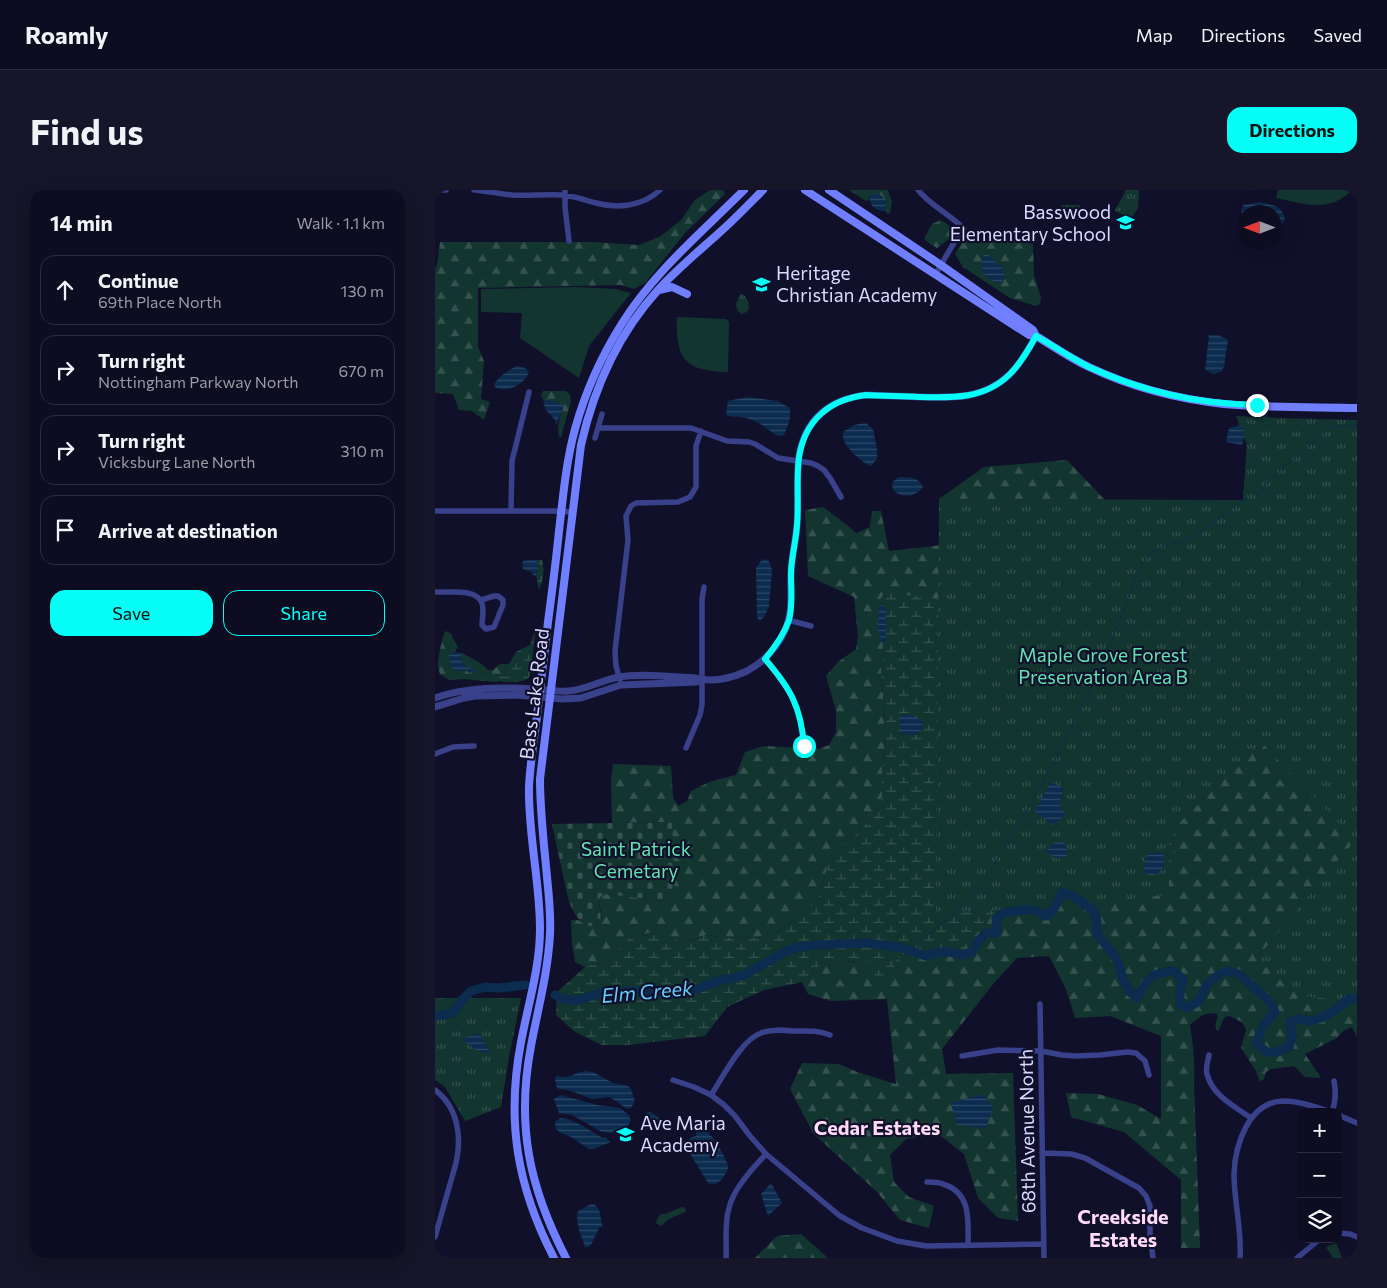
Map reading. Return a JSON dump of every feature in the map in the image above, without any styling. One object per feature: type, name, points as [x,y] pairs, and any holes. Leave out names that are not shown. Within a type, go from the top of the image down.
[{"type":"main road","name":"Bass Lake Road","points":[[554,1258],[534,1216],[526,1192],[516,1144],[514,1110],[517,1069],[536,970],[540,931],[529,788],[567,463],[575,429],[589,387],[603,357],[633,307],[687,245],[737,198],[743,190]]},
{"type":"main road","points":[[805,190],[1029,335],[1036,336],[1088,366],[1139,386],[1173,396],[1209,402],[1237,405],[1357,408]]},
{"type":"main road","points":[[829,190],[1033,330],[1036,336]]},
{"type":"main road","name":"Bass Lake Road","points":[[566,1258],[545,1214],[537,1192],[530,1166],[525,1119],[526,1081],[531,1047],[549,956],[550,907],[540,787],[581,446],[598,388],[625,335],[638,316],[657,291],[679,269],[764,191]]},
{"type":"main road","points":[[657,291],[672,287],[687,294],[679,285],[679,269]]},
{"type":"street","points":[[435,190],[446,190]]},
{"type":"street","points":[[475,190],[509,195],[565,193],[607,206],[643,202],[660,190]]},
{"type":"street","points":[[918,190],[929,202],[958,222],[964,229],[935,274]]},
{"type":"street","points":[[565,193],[569,241]]},
{"type":"street","points":[[435,698],[473,689],[539,693],[562,700],[581,698],[620,681],[696,682],[735,676],[745,672],[765,659],[781,638],[789,620],[792,555],[797,525],[799,461],[804,438],[815,419],[832,405],[854,396],[957,397],[980,393],[997,385],[1010,374],[1036,336]]},
{"type":"street","points":[[511,510],[512,461],[529,392]]},
{"type":"street","points":[[595,438],[601,414]]},
{"type":"street","points":[[598,428],[691,428],[727,440],[749,442],[778,458],[811,463],[818,466],[824,470],[841,497]]},
{"type":"street","points":[[620,681],[615,651],[627,540],[626,516],[631,506],[636,503],[678,502],[690,497],[696,487],[696,446],[701,431]]},
{"type":"street","points":[[435,511],[511,510],[572,512]]},
{"type":"street","points":[[686,748],[700,716],[702,599],[705,587]]},
{"type":"street","points":[[435,592],[466,592],[481,600],[498,596],[503,600],[503,605],[493,627],[490,629],[486,629],[482,625],[483,611],[481,600]]},
{"type":"street","points":[[789,620],[811,626]]},
{"type":"street","points":[[765,659],[781,678],[795,703],[803,729],[804,746]]},
{"type":"street","points":[[435,707],[475,696],[539,693]]},
{"type":"street","points":[[435,754],[453,747],[474,746]]},
{"type":"street","name":"68th Avenue North","points":[[1041,1004],[1044,1258]]},
{"type":"street","points":[[711,1095],[742,1047],[753,1037],[763,1032],[774,1030],[819,1031],[830,1035]]},
{"type":"street","points":[[962,1056],[998,1050],[1041,1051],[1076,1056],[1127,1052],[1136,1054],[1145,1061],[1149,1076]]},
{"type":"street","points":[[1209,1055],[1206,1067],[1207,1075],[1215,1091],[1251,1118]]},
{"type":"street","points":[[673,1080],[694,1086],[711,1095],[735,1116],[749,1136],[766,1154],[840,1216],[882,1237],[926,1246],[1043,1244]]},
{"type":"street","points":[[1333,1108],[1336,1090],[1334,1080]]},
{"type":"street","points":[[435,1090],[445,1100],[451,1110],[457,1125],[459,1140],[459,1152],[435,1236]]},
{"type":"street","points":[[1241,1258],[1234,1175],[1240,1141],[1251,1118],[1266,1106],[1281,1101],[1291,1101],[1318,1108]]},
{"type":"street","points":[[1342,1117],[1357,1123]]},
{"type":"street","points":[[1042,1153],[1071,1154],[1085,1158],[1139,1188],[1146,1196],[1150,1206],[1150,1235],[1153,1258]]},
{"type":"street","points":[[726,1258],[729,1207],[735,1192],[766,1154]]},
{"type":"street","points":[[927,1182],[943,1184],[958,1192],[965,1202],[968,1214],[968,1246]]},
{"type":"street","points":[[1342,1233],[1357,1237]]},
{"type":"street","points":[[1297,1258],[1315,1243]]},
{"type":"green space","points":[[710,190],[723,190],[725,194],[685,233],[645,283],[634,289],[621,285],[478,288],[478,347],[484,361],[481,399],[490,402],[484,420],[472,411],[459,410],[453,394],[435,393],[435,269],[440,242],[593,242],[639,245],[661,236],[681,220],[695,200]]},
{"type":"green space","points":[[849,190],[888,190],[892,202],[890,213],[888,214],[885,211],[886,200],[870,196],[869,200],[866,201]]},
{"type":"green space","points":[[1125,190],[1139,190],[1138,208],[1131,219],[1115,211]]},
{"type":"green space","points":[[1278,190],[1352,190],[1335,202],[1316,205],[1276,198]]},
{"type":"green space","points":[[1061,205],[1080,205],[1079,220],[1061,219]]},
{"type":"green space","points":[[941,220],[950,226],[949,239],[937,248],[924,239],[932,224]]},
{"type":"green space","points":[[967,235],[994,236],[1033,244],[1034,275],[1041,298],[1040,304],[1036,306],[1010,298],[963,267],[955,254]]},
{"type":"green space","points":[[576,287],[616,289],[631,293],[589,346],[579,378],[520,338],[522,313],[481,312],[481,289]]},
{"type":"green space","points":[[743,294],[748,300],[749,307],[747,312],[741,314],[737,310],[736,304],[740,295]]},
{"type":"green space","points":[[677,317],[726,319],[729,322],[728,372],[702,369],[686,360],[678,344]]},
{"type":"green space","points":[[543,391],[566,391],[570,395],[571,401],[561,437],[559,437],[558,426],[563,409],[548,399],[544,401],[541,396]]},
{"type":"green space","name":"Maple Grove Forest Preservation Area B","points":[[1236,416],[1357,420],[1357,1002],[1303,996],[1256,959],[1355,840],[1262,743],[1169,833],[1169,895],[936,915],[939,499],[1243,500],[1247,445]]},
{"type":"green space","points":[[1264,416],[1274,419],[1357,428],[1357,1037],[1352,1027],[1343,1031],[1337,1038],[1305,1054],[1321,1078],[1305,1077],[1294,1066],[1271,1069],[1266,1072],[1264,1079],[1260,1082],[1256,1071],[1241,1048],[1246,1030],[1243,1023],[1227,1016],[1217,1031],[1215,1026],[1217,1014],[1209,1013],[1190,1025],[1194,1061],[1200,1248],[1181,1248],[1181,1180],[1124,1132],[1071,1117],[1066,1093],[1098,1094],[1137,1105],[1161,1119],[1161,1036],[1110,1016],[1075,1018],[1066,989],[1049,956],[1017,958],[994,983],[942,1049],[946,1074],[1013,1073],[1018,1221],[998,1218],[978,1198],[964,1154],[938,1134],[906,1139],[890,1155],[894,1182],[909,1197],[934,1206],[929,1228],[900,1220],[877,1192],[813,1133],[790,1089],[802,1063],[839,1064],[857,1072],[896,1084],[887,999],[831,1001],[808,994],[802,982],[823,962],[871,961],[895,976],[894,967],[896,961],[908,952],[936,958],[1001,906],[1176,817],[1243,502],[1247,445]]},
{"type":"green space","points":[[1067,460],[1123,519],[883,651],[881,674],[885,737],[882,807],[830,857],[818,901],[771,937],[728,938],[706,935],[685,942],[649,933],[629,938],[610,960],[585,967],[575,962],[571,920],[578,920],[587,925],[602,918],[600,897],[606,894],[664,901],[672,822],[612,823],[611,780],[613,764],[671,766],[673,797],[678,806],[687,801],[691,791],[709,782],[736,775],[745,752],[764,746],[819,749],[829,745],[836,732],[836,711],[826,676],[838,662],[856,649],[858,637],[854,597],[808,576],[805,510],[823,507],[856,533],[870,527],[872,511],[881,511],[889,551],[978,541],[939,509],[939,499],[984,467]]},
{"type":"green space","points":[[537,560],[542,560],[543,567],[539,590],[536,575],[538,569]]},
{"type":"green space","points":[[885,592],[945,600],[1176,817],[1175,861],[1161,883],[1000,906],[966,946],[936,958],[908,952],[896,961],[894,967],[895,976],[881,980],[873,974],[871,961],[823,962],[802,982],[764,990],[727,1007],[705,1036],[627,1045],[602,1045],[575,1032],[556,1015],[557,992],[585,967],[610,960],[629,938],[649,933],[685,942],[706,935],[728,938],[771,937],[818,901],[830,857],[882,807],[885,737],[881,674],[883,651],[881,598]]},
{"type":"green space","points":[[536,627],[531,671],[528,679],[513,682],[499,681],[499,677],[505,677],[506,673],[504,669],[499,668],[500,664],[509,664],[516,652],[530,645]]},
{"type":"green space","points":[[445,631],[450,633],[458,647],[453,652],[456,671],[466,670],[470,673],[474,669],[463,664],[461,653],[463,653],[488,670],[493,670],[500,664],[499,667],[504,669],[506,673],[505,677],[499,677],[499,681],[496,682],[463,679],[449,680],[440,674],[438,659]]},
{"type":"green space","name":"Saint Patrick Cemetary","points":[[672,822],[675,897],[664,901],[606,894],[600,897],[601,918],[599,926],[587,925],[582,922],[572,909],[568,898],[552,824]]},
{"type":"green space","points":[[435,998],[521,998],[501,1107],[465,1121],[445,1087],[435,1080]]},
{"type":"green space","points":[[682,1207],[686,1210],[685,1212],[669,1219],[661,1226],[656,1223],[661,1214]]},
{"type":"green space","points":[[801,1234],[828,1258],[755,1258],[777,1236]]},
{"type":"green space","points":[[1336,1243],[1342,1258],[1333,1258],[1326,1247]]},
{"type":"water","points":[[876,193],[886,200],[885,211],[876,209],[871,205],[870,196]]},
{"type":"water","points":[[1260,202],[1273,205],[1243,205]]},
{"type":"water","points":[[1282,211],[1284,215],[1285,220],[1282,223]]},
{"type":"water","points":[[984,255],[989,255],[1002,266],[1004,277],[1000,283],[991,280],[984,273],[982,260]]},
{"type":"water","points":[[1209,335],[1218,335],[1228,340],[1222,371],[1214,374],[1205,370]]},
{"type":"water","points":[[517,366],[525,368],[529,372],[520,384],[505,389],[495,387],[494,384],[499,378]]},
{"type":"water","points":[[748,397],[777,401],[790,408],[790,419],[784,435],[778,436],[751,419],[726,415],[728,401]]},
{"type":"water","points":[[547,399],[563,405],[556,425],[555,420],[546,410],[543,402]]},
{"type":"water","points":[[866,423],[873,429],[877,449],[877,459],[871,466],[852,451],[843,438],[843,432],[854,425]]},
{"type":"water","points":[[1241,425],[1245,435],[1242,445],[1226,442],[1229,428]]},
{"type":"water","points":[[899,477],[916,479],[923,487],[917,493],[910,495],[898,494],[892,486]]},
{"type":"water","points":[[765,559],[769,561],[772,570],[769,606],[760,621],[757,616],[756,568]]},
{"type":"water","points":[[537,560],[538,569],[534,576],[532,572],[523,569],[523,561]]},
{"type":"water","points":[[882,605],[886,609],[886,640],[884,643],[880,639],[878,625],[879,610]]},
{"type":"water","points":[[453,652],[461,653],[463,664],[474,669],[476,672],[456,671],[451,667],[449,655]]},
{"type":"water","points":[[902,715],[911,715],[921,720],[923,728],[917,735],[900,734],[898,719]]},
{"type":"water","points":[[1050,782],[1064,788],[1059,803],[1066,815],[1053,825],[1035,812]]},
{"type":"water","points":[[1064,842],[1068,853],[1066,857],[1056,858],[1047,852],[1051,845]]},
{"type":"water","points":[[1149,853],[1163,853],[1163,867],[1157,874],[1149,875],[1144,872],[1145,859]]},
{"type":"water","points":[[479,1033],[491,1054],[476,1050],[461,1039]]},
{"type":"water","points":[[585,1071],[593,1072],[613,1083],[628,1086],[635,1101],[631,1108],[627,1109],[610,1097],[592,1099],[568,1090],[559,1089],[556,1086],[555,1077],[568,1076]]},
{"type":"water","points":[[983,1094],[993,1108],[986,1128],[957,1125],[951,1103]]},
{"type":"water","points":[[561,1095],[597,1105],[620,1108],[629,1115],[631,1121],[623,1132],[617,1134],[602,1132],[572,1115],[559,1113],[554,1099]]},
{"type":"water","points":[[650,1112],[661,1121],[659,1125],[641,1130],[643,1117]]},
{"type":"water","points":[[560,1118],[577,1123],[611,1142],[589,1149],[556,1129],[555,1122]]},
{"type":"water","points":[[700,1126],[716,1142],[728,1165],[724,1177],[716,1184],[708,1183],[686,1147],[687,1141],[696,1136],[697,1127]]},
{"type":"water","points":[[771,1183],[782,1203],[768,1216],[761,1194]]},
{"type":"water","points":[[594,1204],[599,1210],[603,1227],[599,1228],[591,1245],[585,1247],[580,1234],[577,1215],[578,1211]]},
{"type":"waterway","points":[[1257,495],[1259,495],[1267,482],[1331,427],[1357,425]]},
{"type":"waterway","points":[[910,950],[974,893],[1011,838],[1047,775],[1097,677],[1145,559],[1154,551],[1164,546],[1199,533],[1248,498]]},
{"type":"waterway","name":"Elm Creek","points":[[555,995],[566,1000],[580,1000],[600,993],[610,992],[683,993],[723,979],[735,978],[746,974],[783,953],[794,948],[806,946],[867,943],[903,948],[926,956],[937,952],[961,955],[972,952],[978,941],[986,933],[997,933],[996,919],[1003,913],[1034,910],[1046,916],[1054,909],[1062,892],[1073,896],[1094,911],[1097,922],[1097,934],[1116,958],[1124,981],[1130,992],[1137,998],[1147,981],[1155,975],[1174,971],[1183,979],[1180,991],[1180,1004],[1188,1008],[1199,1001],[1207,984],[1217,976],[1227,971],[1239,974],[1271,1003],[1275,1012],[1263,1026],[1257,1043],[1266,1052],[1277,1052],[1289,1047],[1292,1036],[1290,1022],[1298,1019],[1312,1021],[1334,1011],[1348,999],[1357,999]]},
{"type":"waterway","name":"Elm Creek","points":[[435,1016],[453,1013],[471,991],[485,987],[497,988],[526,985]]},
{"type":"place","name":"Basswood Elementary School","points":[[1125,223]]},
{"type":"place","name":"Heritage Christian Academy","points":[[762,284]]},
{"type":"place","name":"Ave Maria Academy","points":[[626,1134]]},
{"type":"district","name":"Cedar Estates","points":[[877,1128]]},
{"type":"district","name":"Creekside Estates","points":[[1123,1228]]},
{"type":"route","points":[[804,746],[803,729],[795,703],[781,678],[765,659],[781,638],[789,620],[792,555],[797,525],[799,455],[809,428],[822,412],[832,405],[854,396],[957,397],[980,393],[997,385],[1010,374],[1036,336],[1088,366],[1156,392],[1209,402],[1257,405]]}]
